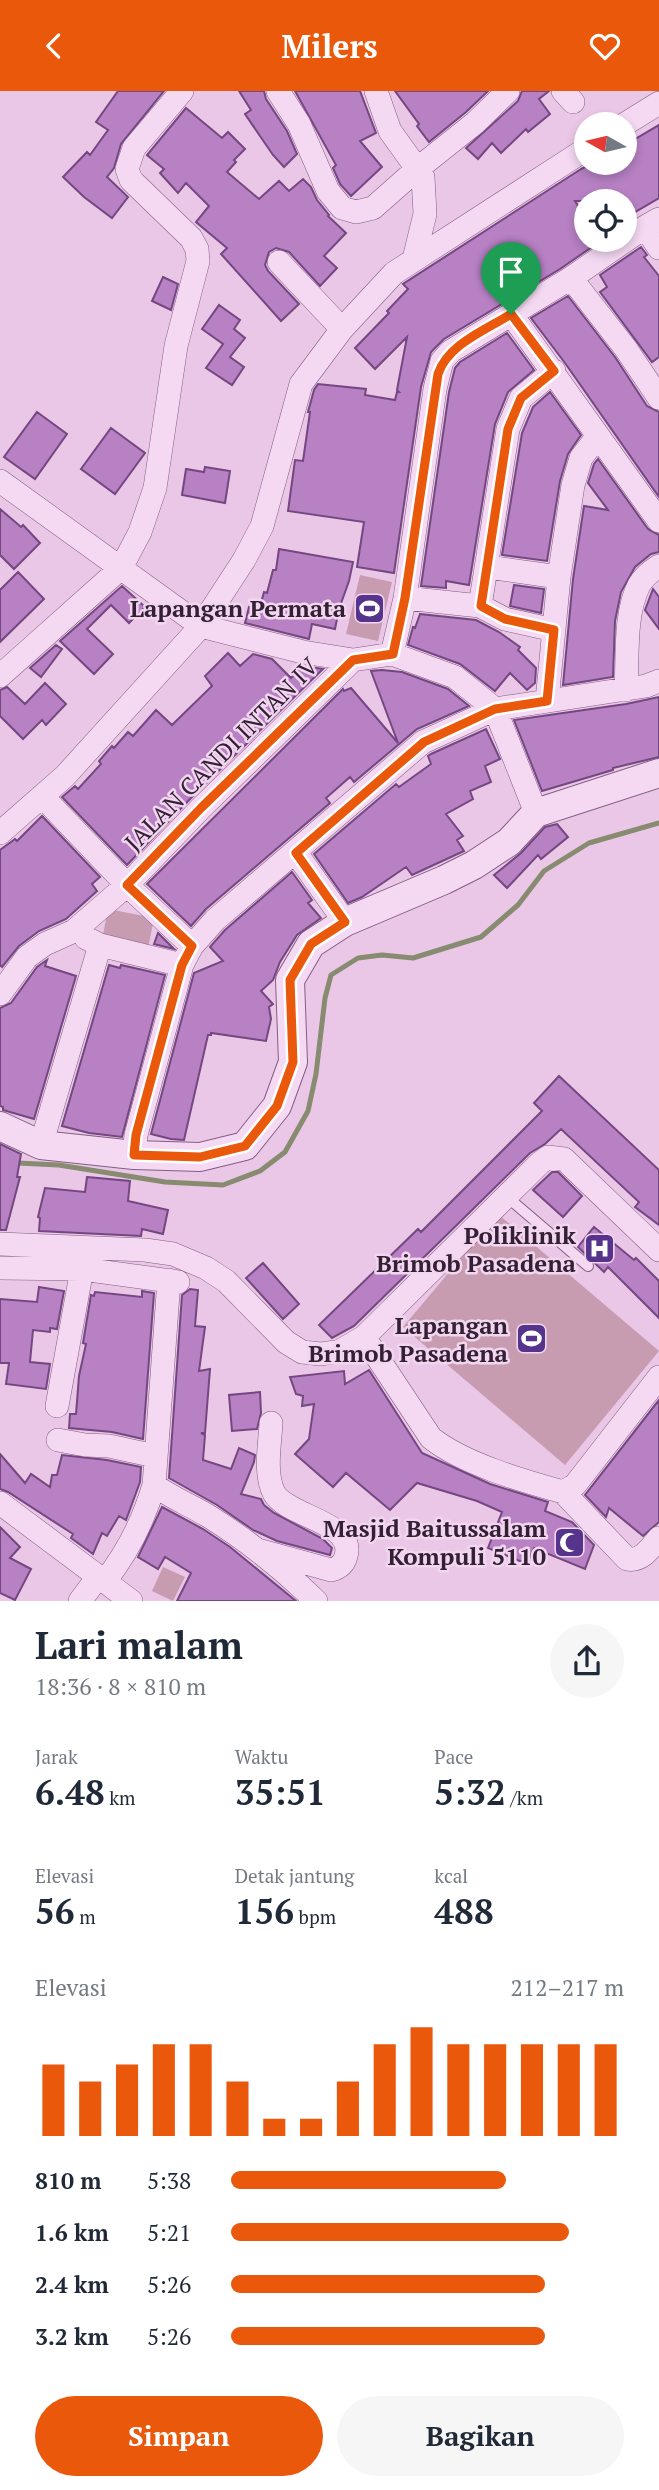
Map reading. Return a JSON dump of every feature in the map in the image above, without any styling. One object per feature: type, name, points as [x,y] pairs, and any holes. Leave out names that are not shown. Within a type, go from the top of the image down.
[{"type":"street","points":[[5,664],[121,568],[149,510],[155,488],[172,372],[198,261],[197,249],[191,238],[131,180],[127,169],[134,148],[182,91]]},
{"type":"street","points":[[278,91],[299,124],[328,191],[342,208],[356,212],[373,208],[475,124],[509,91]]},
{"type":"street","points":[[376,91],[390,131],[423,177],[425,214],[414,259]]},
{"type":"street","points":[[637,117],[659,103]]},
{"type":"street","points":[[0,833],[65,776],[201,626],[244,560],[262,526],[301,384],[342,329],[394,273],[574,157]]},
{"type":"street","points":[[393,654],[405,598],[435,389],[442,361],[452,351],[571,278],[652,223],[659,248]]},
{"type":"street","points":[[279,262],[342,329]]},
{"type":"street","points":[[571,278],[626,349],[659,398]]},
{"type":"street","points":[[511,314],[659,521]]},
{"type":"street","points":[[481,606],[508,429],[521,398],[554,371]]},
{"type":"street","points":[[547,701],[559,577],[577,467],[597,437]]},
{"type":"street","points":[[0,481],[201,626],[303,652],[353,660],[393,654],[455,677],[495,709],[536,813]]},
{"type":"street","points":[[626,690],[630,621],[634,600],[647,575],[659,566]]},
{"type":"street","points":[[488,567],[559,577]]},
{"type":"street","points":[[405,598],[481,606],[505,619],[554,630]]},
{"type":"street","name":"JALAN CANDI INTAN IV","points":[[0,994],[27,957],[45,944],[74,931],[127,885],[201,808],[353,660]]},
{"type":"street","points":[[134,1155],[136,1135],[187,955],[215,920],[424,742],[495,709],[646,687],[659,681]]},
{"type":"street","points":[[0,1126],[41,1145],[134,1155],[200,1157],[245,1146],[277,1106],[293,1062],[290,980],[311,944],[345,922],[474,865],[509,842],[536,813],[659,773]]},
{"type":"street","points":[[42,796],[127,885],[187,955]]},
{"type":"street","points":[[296,853],[345,922]]},
{"type":"street","points":[[74,931],[100,945],[187,955]]},
{"type":"street","points":[[41,1145],[100,945]]},
{"type":"street","points":[[0,1244],[145,1250],[173,1254],[206,1268],[226,1281],[286,1342],[302,1352],[321,1355],[340,1350],[364,1337],[548,1157],[564,1160],[659,1250]]},
{"type":"street","points":[[0,1268],[82,1269],[174,1281],[154,1485],[150,1500],[121,1560],[80,1601]]},
{"type":"street","points":[[57,1406],[82,1269]]},
{"type":"street","points":[[364,1337],[417,1419],[431,1438],[447,1450],[532,1484],[563,1492],[627,1559],[636,1560],[642,1557],[659,1538]]},
{"type":"street","points":[[563,1492],[575,1485],[659,1377]]},
{"type":"street","points":[[258,1550],[331,1570],[344,1562],[347,1553],[344,1538],[336,1530],[286,1505],[275,1496],[269,1472],[271,1423]]},
{"type":"street","points":[[58,1440],[155,1455]]},
{"type":"street","points":[[154,1485],[258,1550],[316,1601]]},
{"type":"street","points":[[2,1507],[131,1601]]},
{"type":"lane","points":[[506,1196],[588,1266]]},
{"type":"shaded area","name":"Lapangan Permata","points":[[360,575],[392,582],[378,641],[346,634]]},
{"type":"shaded area","points":[[108,909],[154,918],[148,949],[102,940]]},
{"type":"shaded area","name":"Lapangan Brimob Pasadena","points":[[498,1214],[659,1351],[565,1465],[403,1327]]},
{"type":"shaded area","points":[[163,1567],[185,1577],[173,1601],[152,1591]]},
{"type":"building","points":[[118,91],[164,91],[121,144],[114,168],[107,177],[128,197],[112,218],[63,177],[87,152],[90,155],[108,130],[96,122]]},
{"type":"building","points":[[239,91],[264,91],[297,154],[284,167],[245,114],[251,110]]},
{"type":"building","points":[[295,91],[360,91],[376,133],[360,141],[382,167],[351,196],[340,184],[333,168],[336,165]]},
{"type":"building","points":[[395,91],[488,91],[429,142]]},
{"type":"building","points":[[522,91],[549,91],[539,99],[550,114],[528,132],[526,129],[501,153],[492,143],[478,159],[466,148],[518,101]]},
{"type":"building","points":[[186,108],[222,138],[228,132],[245,149],[227,172],[259,199],[279,181],[289,191],[303,179],[311,187],[328,216],[346,233],[324,256],[337,268],[320,286],[289,252],[276,248],[269,252],[265,265],[268,271],[299,304],[281,321],[221,254],[227,248],[196,222],[209,206],[186,183],[178,193],[160,173],[164,169],[147,155]]},
{"type":"building","points":[[659,125],[659,198],[637,211],[637,189],[574,189],[574,252],[585,252],[444,339],[431,352],[421,387],[394,573],[357,567],[364,522],[288,511],[295,460],[303,461],[308,412],[314,390],[318,384],[366,389],[365,395],[395,400],[399,392],[397,390],[407,337],[375,369],[355,348],[408,289],[403,284],[574,174],[637,175],[637,138]]},
{"type":"building","points":[[641,247],[647,255],[644,257],[659,276],[659,357],[652,362],[600,292],[607,287],[600,275]]},
{"type":"building","points":[[163,277],[178,284],[171,310],[152,301]]},
{"type":"building","points":[[568,296],[615,357],[647,406],[659,412],[659,497],[531,318]]},
{"type":"building","points":[[219,305],[240,320],[234,329],[245,338],[230,357],[244,367],[232,385],[206,368],[223,344],[202,329]]},
{"type":"building","points":[[507,333],[534,370],[508,392],[495,424],[469,585],[446,581],[446,588],[421,586],[449,392],[455,368],[460,362]]},
{"type":"building","points":[[550,392],[581,435],[568,454],[560,481],[547,561],[502,555],[522,433],[533,407]]},
{"type":"building","points":[[37,412],[67,434],[35,479],[4,457]]},
{"type":"building","points":[[111,428],[145,453],[115,494],[81,469]]},
{"type":"building","points":[[598,459],[648,529],[659,535],[659,552],[651,554],[635,567],[621,592],[615,621],[613,677],[563,685],[573,579],[584,506],[608,510],[588,483]]},
{"type":"building","points":[[205,467],[230,471],[225,503],[182,495],[186,469],[204,472]]},
{"type":"building","points":[[0,509],[21,527],[23,525],[40,543],[14,569],[0,555]]},
{"type":"building","points":[[279,549],[353,562],[335,629],[312,624],[309,639],[245,623],[249,607],[259,610],[264,592],[267,593],[273,570],[276,570]]},
{"type":"building","points":[[18,572],[44,599],[0,642],[0,590]]},
{"type":"building","points":[[514,585],[544,589],[541,613],[510,606]]},
{"type":"building","points":[[122,586],[145,607],[129,623],[111,605],[87,629],[113,654],[94,674],[60,641]]},
{"type":"building","points":[[653,589],[659,597],[659,629],[645,610]]},
{"type":"building","points":[[420,614],[476,620],[499,632],[520,647],[518,650],[536,668],[535,683],[527,690],[510,673],[495,691],[460,664],[408,645]]},
{"type":"building","points":[[56,645],[62,649],[41,677],[30,668]]},
{"type":"building","points":[[228,653],[240,666],[253,654],[272,659],[291,678],[303,666],[323,669],[191,798],[127,865],[62,797],[75,786],[78,789],[101,764],[99,761],[112,746],[114,748],[128,732],[133,736],[156,710],[172,725],[212,686],[205,676]]},
{"type":"building","points":[[371,671],[402,672],[448,689],[469,706],[417,729],[354,782],[350,777],[326,798],[330,803],[206,909],[191,926],[147,884],[343,689],[344,691],[351,688],[398,743]]},
{"type":"building","points":[[45,683],[66,704],[46,725],[42,720],[23,739],[0,716],[0,690],[7,687],[25,704]]},
{"type":"building","points":[[659,697],[659,757],[613,768],[542,791],[514,720]]},
{"type":"building","points":[[486,729],[500,759],[485,766],[491,782],[470,791],[473,799],[446,814],[463,836],[457,840],[464,851],[412,875],[406,867],[362,897],[348,903],[314,854],[396,784],[399,787],[431,764],[428,756]]},
{"type":"building","points":[[42,816],[100,877],[92,884],[97,891],[66,919],[39,931],[19,946],[2,967],[0,850],[15,839],[17,841]]},
{"type":"building","points":[[557,824],[568,837],[541,859],[538,855],[507,888],[494,875],[521,853],[545,827]]},
{"type":"building","points":[[292,872],[312,900],[308,903],[321,918],[297,935],[280,962],[273,980],[261,991],[273,1004],[269,1007],[271,1019],[266,1041],[211,1033],[208,1035],[184,1140],[151,1134],[194,973],[223,961],[210,947],[225,930]]},
{"type":"building","points":[[158,933],[174,949],[154,944]]},
{"type":"building","points":[[47,960],[45,966],[76,976],[34,1119],[3,1110],[0,1106],[0,1008],[11,1003],[37,967]]},
{"type":"building","points":[[109,965],[120,968],[121,965],[165,975],[122,1137],[62,1126]]},
{"type":"building","points":[[559,1076],[659,1170],[659,1225],[635,1207],[639,1202],[561,1129],[530,1153],[354,1326],[332,1338],[319,1325],[418,1229],[421,1232],[542,1111],[534,1103]]},
{"type":"building","points":[[0,1144],[21,1154],[17,1177],[20,1177],[6,1230],[0,1230]]},
{"type":"building","points":[[552,1172],[558,1172],[582,1196],[563,1217],[533,1190]]},
{"type":"building","points":[[87,1177],[130,1181],[128,1201],[168,1210],[163,1234],[142,1229],[141,1236],[39,1231],[38,1217],[45,1188],[85,1192]]},
{"type":"building","points":[[594,1227],[634,1260],[636,1258],[659,1281],[659,1318],[608,1267],[604,1272],[578,1247]]},
{"type":"building","points":[[263,1263],[299,1304],[283,1319],[246,1278]]},
{"type":"building","points":[[39,1287],[64,1291],[57,1329],[50,1328],[50,1332],[33,1330],[30,1362],[50,1364],[46,1389],[6,1384],[9,1363],[0,1363],[0,1299],[37,1302]]},
{"type":"building","points":[[190,1289],[198,1290],[195,1326],[205,1327],[199,1371],[210,1369],[205,1433],[201,1433],[205,1435],[203,1460],[231,1469],[239,1448],[255,1455],[241,1494],[261,1499],[274,1513],[323,1539],[332,1548],[330,1555],[277,1541],[253,1530],[217,1505],[169,1478],[182,1295]]},
{"type":"building","points":[[142,1291],[154,1293],[143,1439],[112,1432],[69,1428],[70,1414],[76,1414],[91,1295],[94,1296],[95,1292],[142,1297]]},
{"type":"building","points":[[369,1370],[422,1453],[490,1484],[548,1502],[545,1511],[572,1522],[594,1545],[585,1569],[534,1548],[527,1564],[488,1548],[502,1512],[477,1501],[417,1483],[390,1510],[346,1473],[333,1487],[295,1454],[309,1439],[314,1404],[302,1406],[303,1396],[296,1394],[290,1377],[344,1371],[345,1384]]},
{"type":"building","points":[[260,1392],[261,1413],[257,1429],[232,1431],[229,1395]]},
{"type":"building","points":[[659,1400],[659,1522],[643,1536],[609,1508],[606,1517],[585,1495]]},
{"type":"building","points":[[0,1454],[25,1483],[31,1474],[50,1487],[52,1475],[57,1475],[62,1455],[141,1467],[140,1482],[126,1520],[119,1516],[107,1536],[102,1533],[93,1554],[71,1538],[73,1534],[0,1489]]},
{"type":"building","points":[[162,1507],[230,1547],[296,1601],[177,1601],[191,1573],[165,1557],[158,1569],[138,1557]]},
{"type":"building","points":[[0,1527],[20,1547],[10,1558],[31,1569],[15,1600],[0,1593]]},
{"type":"waterway","points":[[0,1159],[17,1163],[59,1165],[165,1182],[223,1185],[260,1171],[285,1152],[308,1111],[331,975],[358,958],[382,955],[413,958],[481,937],[518,905],[544,871],[589,843],[659,823]]},
{"type":"place","name":"Lapangan Permata","points":[[369,608]]},
{"type":"place","name":"Poliklinik Brimob Pasadena","points":[[599,1249]]},
{"type":"place","name":"Lapangan Brimob Pasadena","points":[[531,1339]]},
{"type":"place","name":"Masjid Baitussalam Kompuli 5110","points":[[569,1542]]},
{"type":"route","points":[[511,314],[554,371],[521,398],[508,429],[481,606],[505,619],[554,630],[547,701],[495,709],[424,742],[296,853],[345,922],[311,944],[290,980],[293,1062],[277,1106],[245,1146],[200,1157],[134,1155],[136,1135],[182,965],[192,946],[127,885],[201,808],[353,660],[393,654],[405,598],[442,361],[452,351],[511,314]]}]
